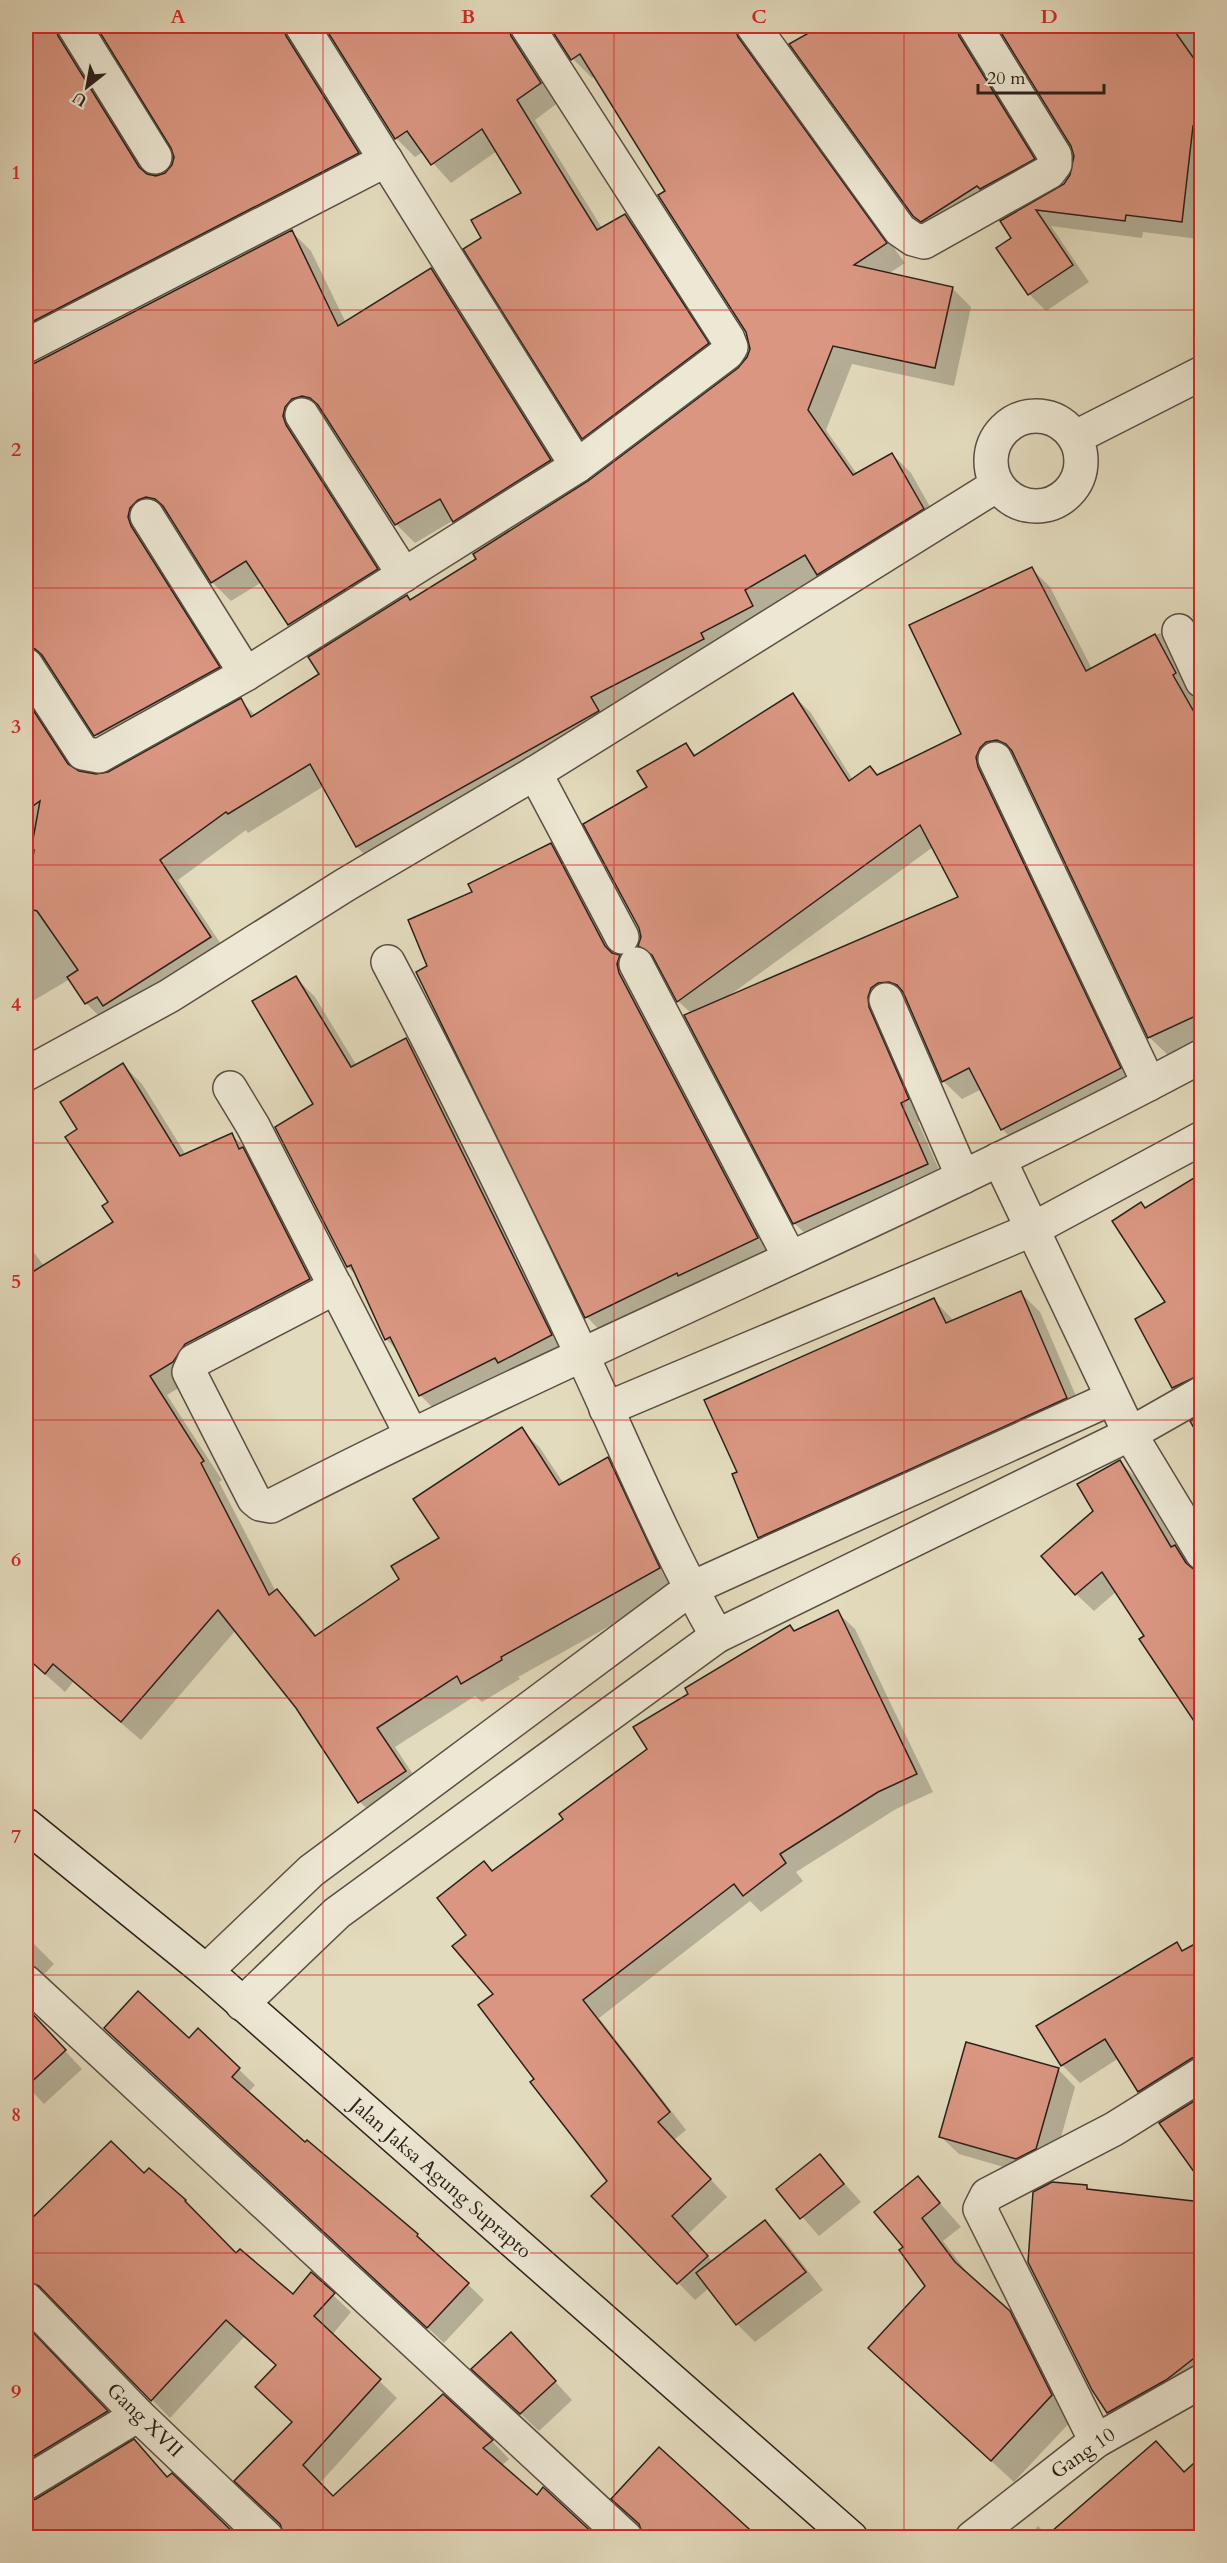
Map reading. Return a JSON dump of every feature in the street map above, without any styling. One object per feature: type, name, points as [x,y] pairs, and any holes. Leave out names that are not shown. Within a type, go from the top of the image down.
[{"type":"street","points":[[74,26],[155,157]]},
{"type":"street","points":[[302,26],[577,466]]},
{"type":"street","points":[[26,664],[83,753],[99,756],[246,674],[577,466],[720,360],[730,347],[728,339],[527,26]]},
{"type":"street","points":[[765,29],[900,230],[913,239],[924,242],[1049,172],[1054,164],[1054,156],[975,26]]},
{"type":"street","points":[[26,346],[386,160]]},
{"type":"street","points":[[1076,437],[1202,373]]},
{"type":"street","points":[[302,415],[404,575]]},
{"type":"street","points":[[1035,415],[1051,418],[1065,426],[1076,437],[1082,452],[1082,468],[1077,483],[1066,496],[1053,504],[1038,507],[1022,504],[1007,497],[997,485],[991,470],[991,454],[996,439],[1006,427],[1019,419],[1035,415]]},
{"type":"street","points":[[26,1074],[169,996],[345,885],[535,773],[997,485]]},
{"type":"street","points":[[147,516],[246,674]]},
{"type":"street","points":[[1179,631],[1202,681]]},
{"type":"street","points":[[995,759],[1149,1084]]},
{"type":"street","points":[[535,773],[790,1258]]},
{"type":"street","points":[[388,962],[428,1037],[581,1354],[690,1589],[717,1636]]},
{"type":"street","points":[[886,1000],[963,1177]]},
{"type":"street","points":[[336,1287],[194,1362],[189,1372],[254,1499],[266,1505],[271,1506],[411,1434],[963,1177],[1202,1056]]},
{"type":"street","points":[[230,1088],[253,1126],[411,1434]]},
{"type":"street","points":[[606,1409],[1031,1230],[1202,1138]]},
{"type":"street","points":[[999,1159],[1130,1434],[1202,1553]]},
{"type":"street","points":[[242,2004],[337,1913],[717,1636],[1130,1434],[1202,1393]]},
{"type":"street","points":[[206,1971],[310,1871],[690,1589],[1112,1398]]},
{"type":"street","name":"Jalan Jaksa Agung Suprapto","points":[[26,1825],[206,1971],[851,2538]]},
{"type":"street","points":[[26,1982],[626,2538]]},
{"type":"street","points":[[1096,2442],[980,2209],[987,2195],[1114,2129],[1202,2074]]},
{"type":"street","name":"Gang XVII","points":[[26,2299],[138,2415],[267,2538]]},
{"type":"street","name":"Gang 10","points":[[972,2538],[1096,2442],[1197,2394]]},
{"type":"street","points":[[26,2483],[138,2415]]},
{"type":"building","points":[[26,26],[55,26],[58,36],[139,167],[147,174],[156,176],[165,173],[172,165],[174,157],[171,148],[96,26],[283,26],[286,36],[359,153],[26,325]]},
{"type":"building","points":[[324,26],[508,26],[511,36],[541,83],[517,100],[597,230],[625,214],[709,343],[582,439],[463,249],[481,238],[471,220],[521,193],[482,129],[431,165],[407,131],[395,139]]},
{"type":"building","points":[[549,26],[734,26],[738,37],[887,243],[854,265],[953,287],[935,368],[833,346],[808,410],[853,475],[892,453],[924,509],[817,575],[805,555],[745,590],[753,606],[701,633],[704,639],[591,697],[599,711],[356,847],[310,764],[228,814],[226,812],[160,860],[211,937],[103,1006],[97,997],[85,1004],[67,977],[78,970],[37,911],[26,908],[34,850],[31,850],[40,801],[26,811],[26,699],[68,764],[79,771],[96,774],[108,772],[241,698],[251,717],[319,674],[308,657],[407,595],[410,600],[476,559],[473,554],[588,481],[738,368],[747,357],[750,349],[746,332],[658,195],[665,191],[580,54],[571,60]]},
{"type":"building","points":[[821,26],[956,26],[959,36],[1035,159],[980,189],[977,186],[921,222],[913,216],[789,44]]},
{"type":"building","points":[[997,26],[1171,26],[1202,70],[1202,128],[1193,126],[1182,222],[1126,215],[1125,221],[1036,210],[1073,265],[1028,295],[996,248],[1011,238],[1000,221],[1064,184],[1070,175],[1074,156],[1071,146]]},
{"type":"building","points":[[292,230],[338,326],[431,268],[551,460],[453,522],[440,499],[395,525],[318,405],[310,398],[302,396],[292,399],[285,407],[283,416],[286,425],[378,569],[288,625],[246,561],[211,583],[163,506],[155,499],[146,497],[138,500],[130,508],[128,517],[131,526],[220,667],[94,736],[42,655],[26,646],[26,365],[35,363]]},
{"type":"building","points":[[1032,567],[1086,671],[1155,634],[1176,673],[1173,675],[1202,726],[1202,1013],[1148,1038],[1012,751],[1006,744],[997,740],[986,742],[976,757],[978,767],[1121,1068],[1001,1130],[969,1068],[942,1082],[903,992],[897,985],[889,982],[878,983],[871,988],[868,997],[869,1007],[909,1099],[901,1103],[928,1164],[793,1224],[684,1015],[958,897],[920,825],[677,1002],[652,955],[638,946],[641,937],[639,928],[583,824],[647,787],[637,771],[686,743],[694,756],[793,693],[849,781],[870,766],[877,775],[961,734],[909,625]]},
{"type":"building","points":[[551,843],[605,946],[612,953],[620,955],[617,964],[619,973],[758,1238],[678,1276],[677,1273],[585,1318],[416,972],[427,966],[408,920],[472,892],[468,884]]},
{"type":"building","points":[[296,976],[351,1067],[406,1038],[552,1335],[498,1363],[495,1358],[419,1396],[390,1337],[385,1340],[351,1265],[347,1267],[275,1127],[313,1104],[252,1001]]},
{"type":"building","points":[[123,1063],[180,1156],[232,1133],[239,1149],[243,1147],[310,1279],[185,1344],[173,1362],[150,1376],[204,1461],[201,1463],[269,1595],[277,1589],[315,1636],[399,1579],[391,1566],[439,1538],[413,1499],[522,1427],[559,1485],[608,1457],[660,1568],[501,1657],[502,1660],[461,1684],[457,1676],[377,1728],[406,1771],[358,1803],[296,1708],[218,1610],[121,1722],[53,1664],[45,1674],[26,1657],[26,1276],[113,1222],[102,1206],[108,1202],[65,1137],[77,1129],[60,1102]]},
{"type":"building","points":[[1202,1173],[1202,1374],[1172,1388],[1135,1319],[1165,1302],[1112,1221],[1141,1202],[1145,1208]]},
{"type":"building","points":[[1021,1291],[1067,1398],[758,1538],[732,1474],[737,1472],[704,1400],[934,1298],[946,1323]]},
{"type":"building","points":[[1202,1415],[1202,1442],[1190,1421]]},
{"type":"building","points":[[1120,1460],[1171,1547],[1175,1545],[1186,1563],[1202,1576],[1202,1733],[1139,1639],[1144,1636],[1102,1572],[1075,1595],[1041,1556],[1093,1511],[1077,1484]]},
{"type":"building","points":[[838,1610],[917,1774],[878,1792],[780,1854],[786,1863],[743,1896],[734,1884],[583,2000],[670,2112],[658,2122],[711,2179],[672,2216],[708,2256],[677,2284],[591,2196],[607,2181],[530,2082],[534,2079],[478,2005],[493,1994],[452,1946],[466,1935],[437,1898],[484,1861],[492,1871],[563,1819],[559,1814],[647,1749],[633,1727],[688,1694],[685,1688],[790,1625],[794,1631]]},
{"type":"building","points":[[1202,1940],[1202,2055],[1192,2058],[1138,2092],[1105,2039],[1061,2066],[1036,2026],[1177,1942],[1182,1951]]},
{"type":"building","points":[[138,1991],[189,2038],[198,2028],[240,2068],[232,2077],[305,2142],[307,2140],[418,2234],[417,2236],[469,2283],[427,2328],[104,2028]]},
{"type":"building","points":[[26,2007],[66,2050],[26,2087]]},
{"type":"building","points":[[966,2042],[1059,2068],[1036,2149],[1016,2159],[939,2137]]},
{"type":"building","points":[[1202,2096],[1202,2183],[1159,2123]]},
{"type":"building","points":[[111,2141],[144,2173],[149,2168],[186,2200],[236,2253],[240,2249],[293,2294],[311,2272],[335,2293],[314,2316],[381,2379],[303,2465],[333,2496],[443,2394],[493,2440],[483,2448],[537,2495],[543,2487],[598,2538],[285,2538],[280,2524],[234,2481],[292,2422],[255,2387],[276,2365],[226,2320],[151,2401],[39,2286],[26,2281],[26,2224]]},
{"type":"building","points":[[820,2154],[844,2184],[800,2219],[776,2189]]},
{"type":"building","points":[[918,2176],[940,2203],[922,2218],[955,2262],[1010,2311],[1052,2395],[991,2461],[868,2348],[925,2286],[899,2250],[903,2247],[874,2212]]},
{"type":"building","points":[[1052,2182],[1087,2185],[1087,2189],[1202,2202],[1202,2352],[1166,2380],[1107,2413],[1092,2390],[1028,2262],[1033,2192]]},
{"type":"building","points":[[765,2220],[806,2272],[736,2325],[696,2273]]},
{"type":"building","points":[[26,2325],[108,2411],[26,2461]]},
{"type":"building","points":[[511,2332],[556,2381],[520,2414],[471,2369]]},
{"type":"building","points":[[134,2439],[167,2477],[172,2473],[239,2538],[26,2538],[26,2502],[36,2499]]},
{"type":"building","points":[[1156,2441],[1184,2472],[1202,2456],[1202,2538],[1044,2538]]},
{"type":"building","points":[[659,2447],[759,2538],[644,2538],[639,2524],[611,2499]]}]
